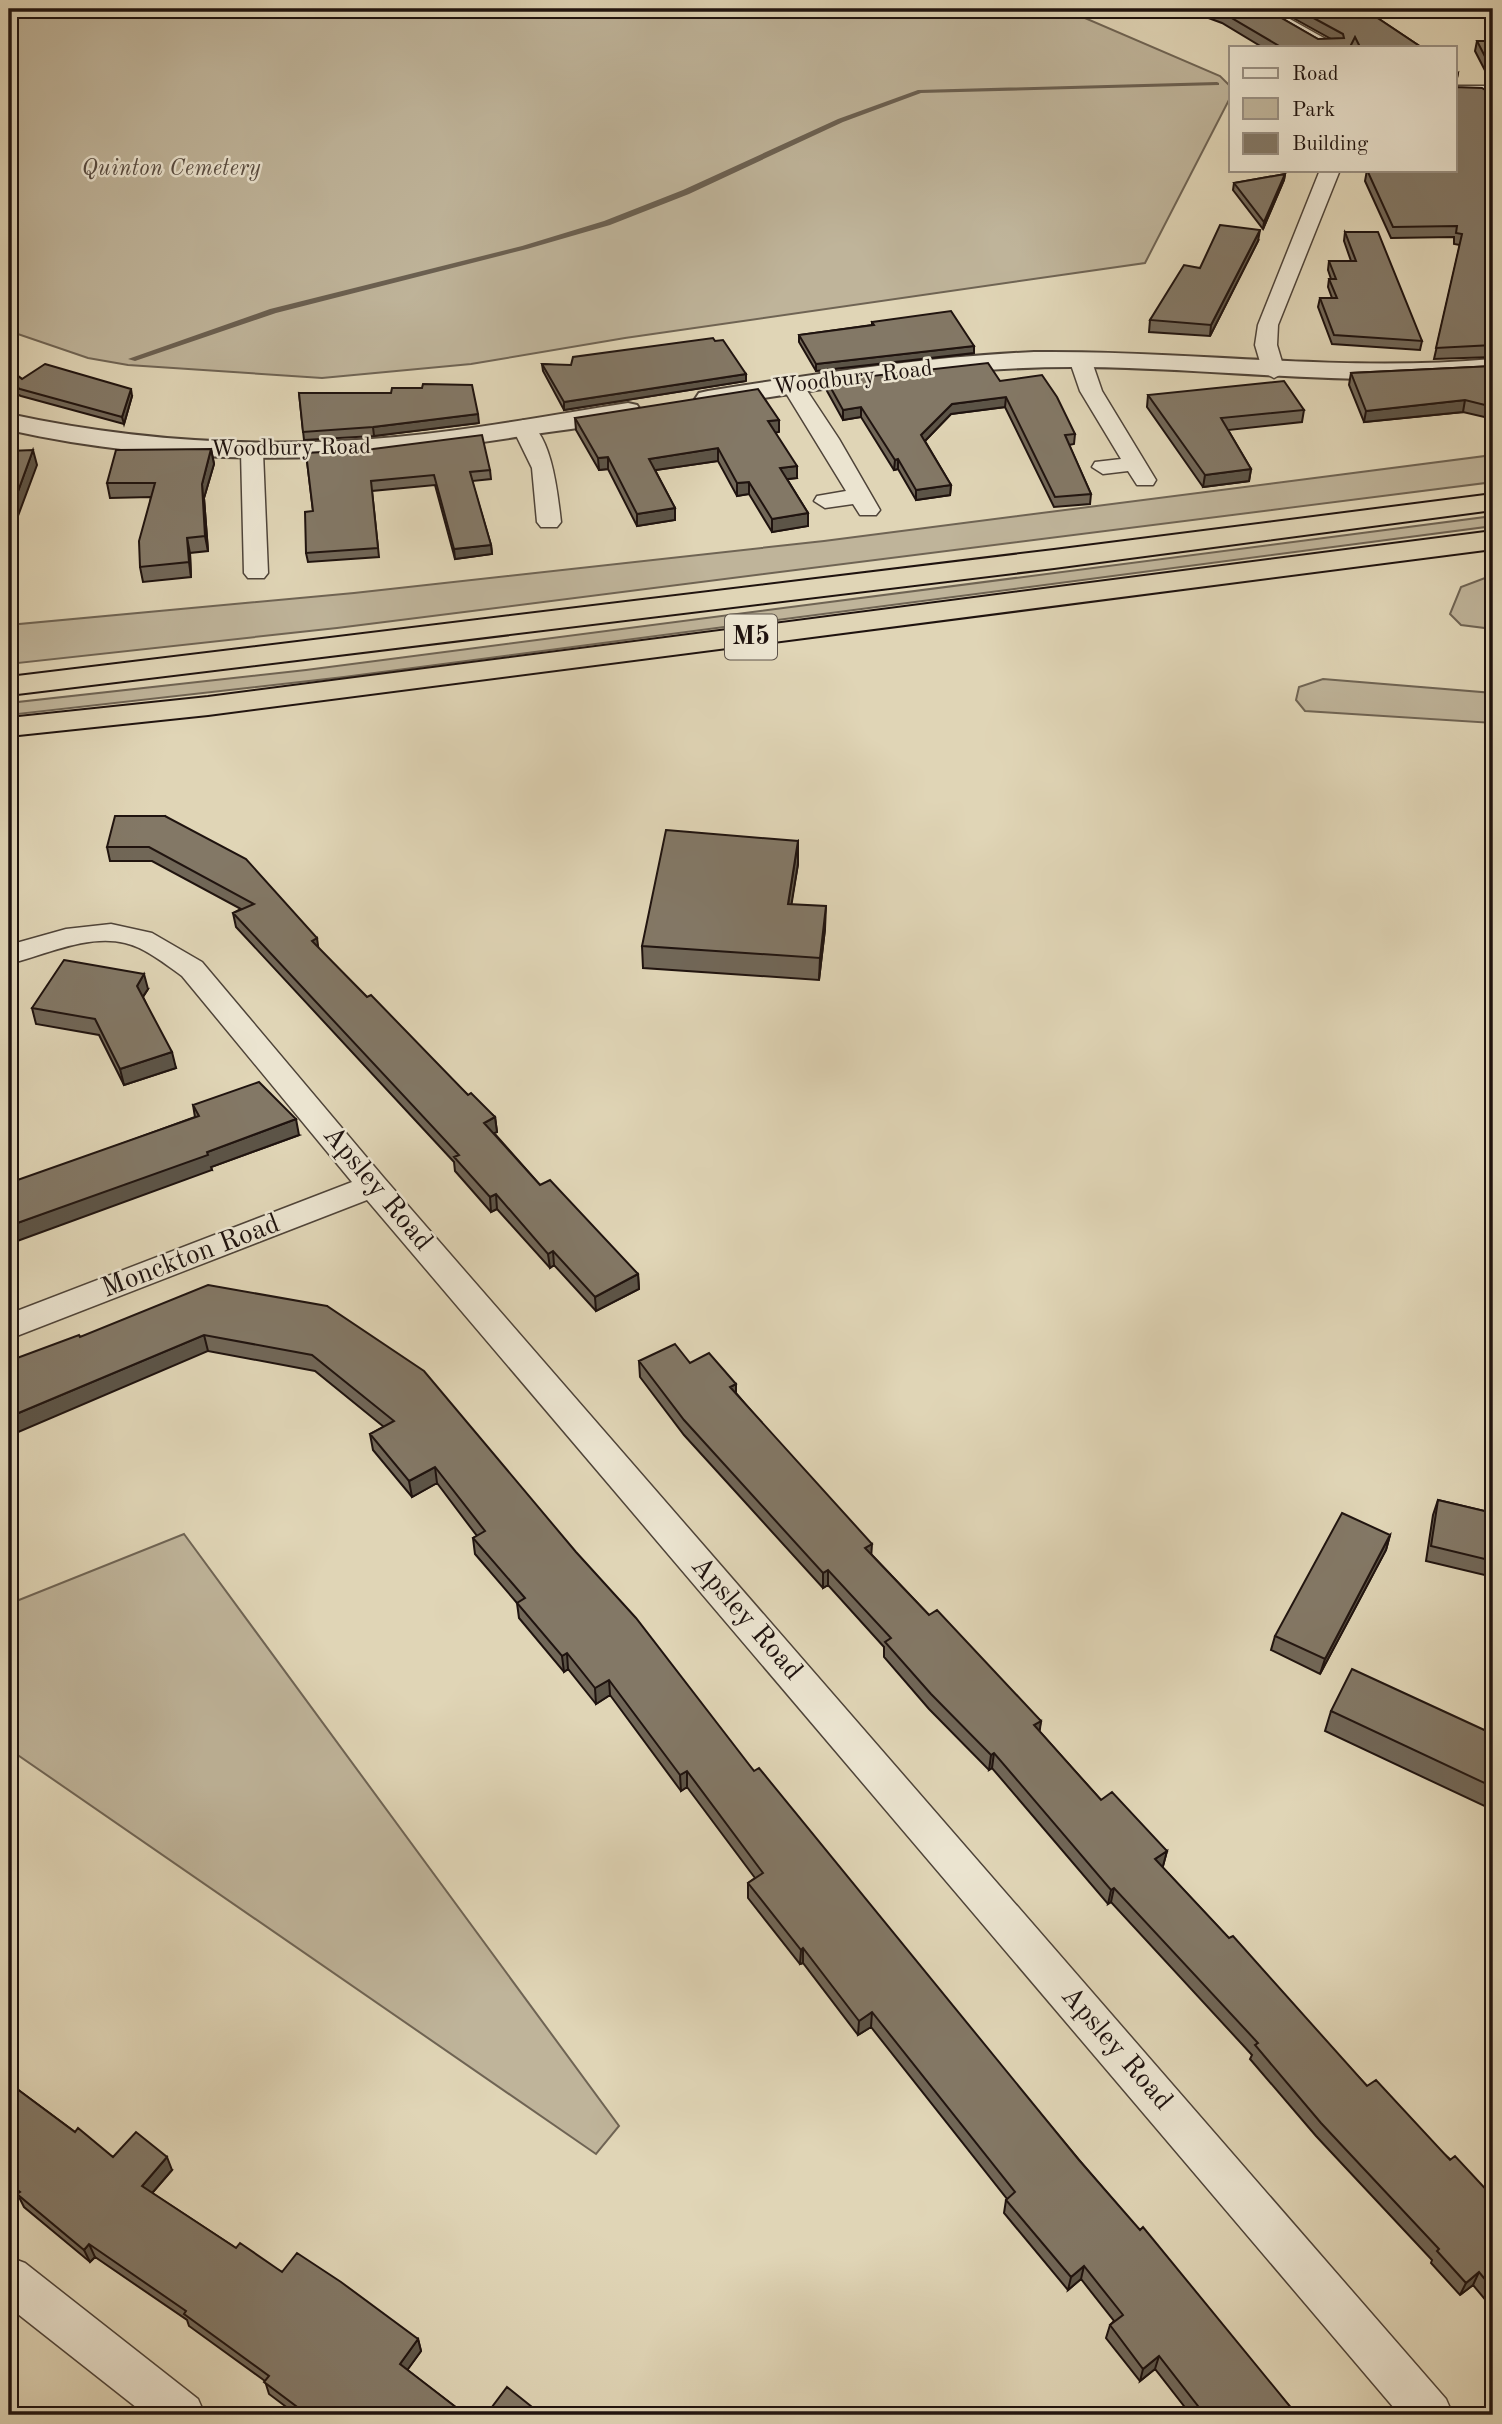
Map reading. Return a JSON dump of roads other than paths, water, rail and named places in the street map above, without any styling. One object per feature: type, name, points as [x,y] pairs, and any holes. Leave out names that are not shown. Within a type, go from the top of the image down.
[{"type":"highway","name":"M5","points":[[9,686],[1041,561],[1493,502]]},
{"type":"highway","name":"M5","points":[[9,727],[277,697],[1493,540]]},
{"type":"street","points":[[1260,9],[1329,46]]},
{"type":"street","points":[[1456,91],[1493,91]]},
{"type":"street","points":[[1274,372],[1266,345],[1268,325],[1329,172]]},
{"type":"street","points":[[1080,359],[1091,391],[1140,472],[1103,467]]},
{"type":"street","name":"Woodbury Road","points":[[9,422],[100,441],[252,452],[367,448],[668,406],[792,385],[1003,361],[1080,359],[1274,372],[1409,373],[1493,367]]},
{"type":"street","points":[[792,385],[828,439],[864,503],[825,501]]},
{"type":"street","points":[[523,427],[543,468],[549,522]]},
{"type":"street","points":[[252,452],[257,573]]},
{"type":"street","name":"Apsley Road","points":[[9,955],[73,937],[126,934],[166,952],[192,969],[373,1186],[1430,2415]]},
{"type":"street","name":"Monckton Road","points":[[9,1327],[373,1186]]},
{"type":"street","points":[[9,2279],[182,2415]]},
{"type":"waterway","points":[[132,359],[314,299],[524,248],[607,223],[686,192],[840,121],[920,91],[1217,84]]},
{"type":"park label","name":"Quinton Cemetery","points":[[171,168]]}]
